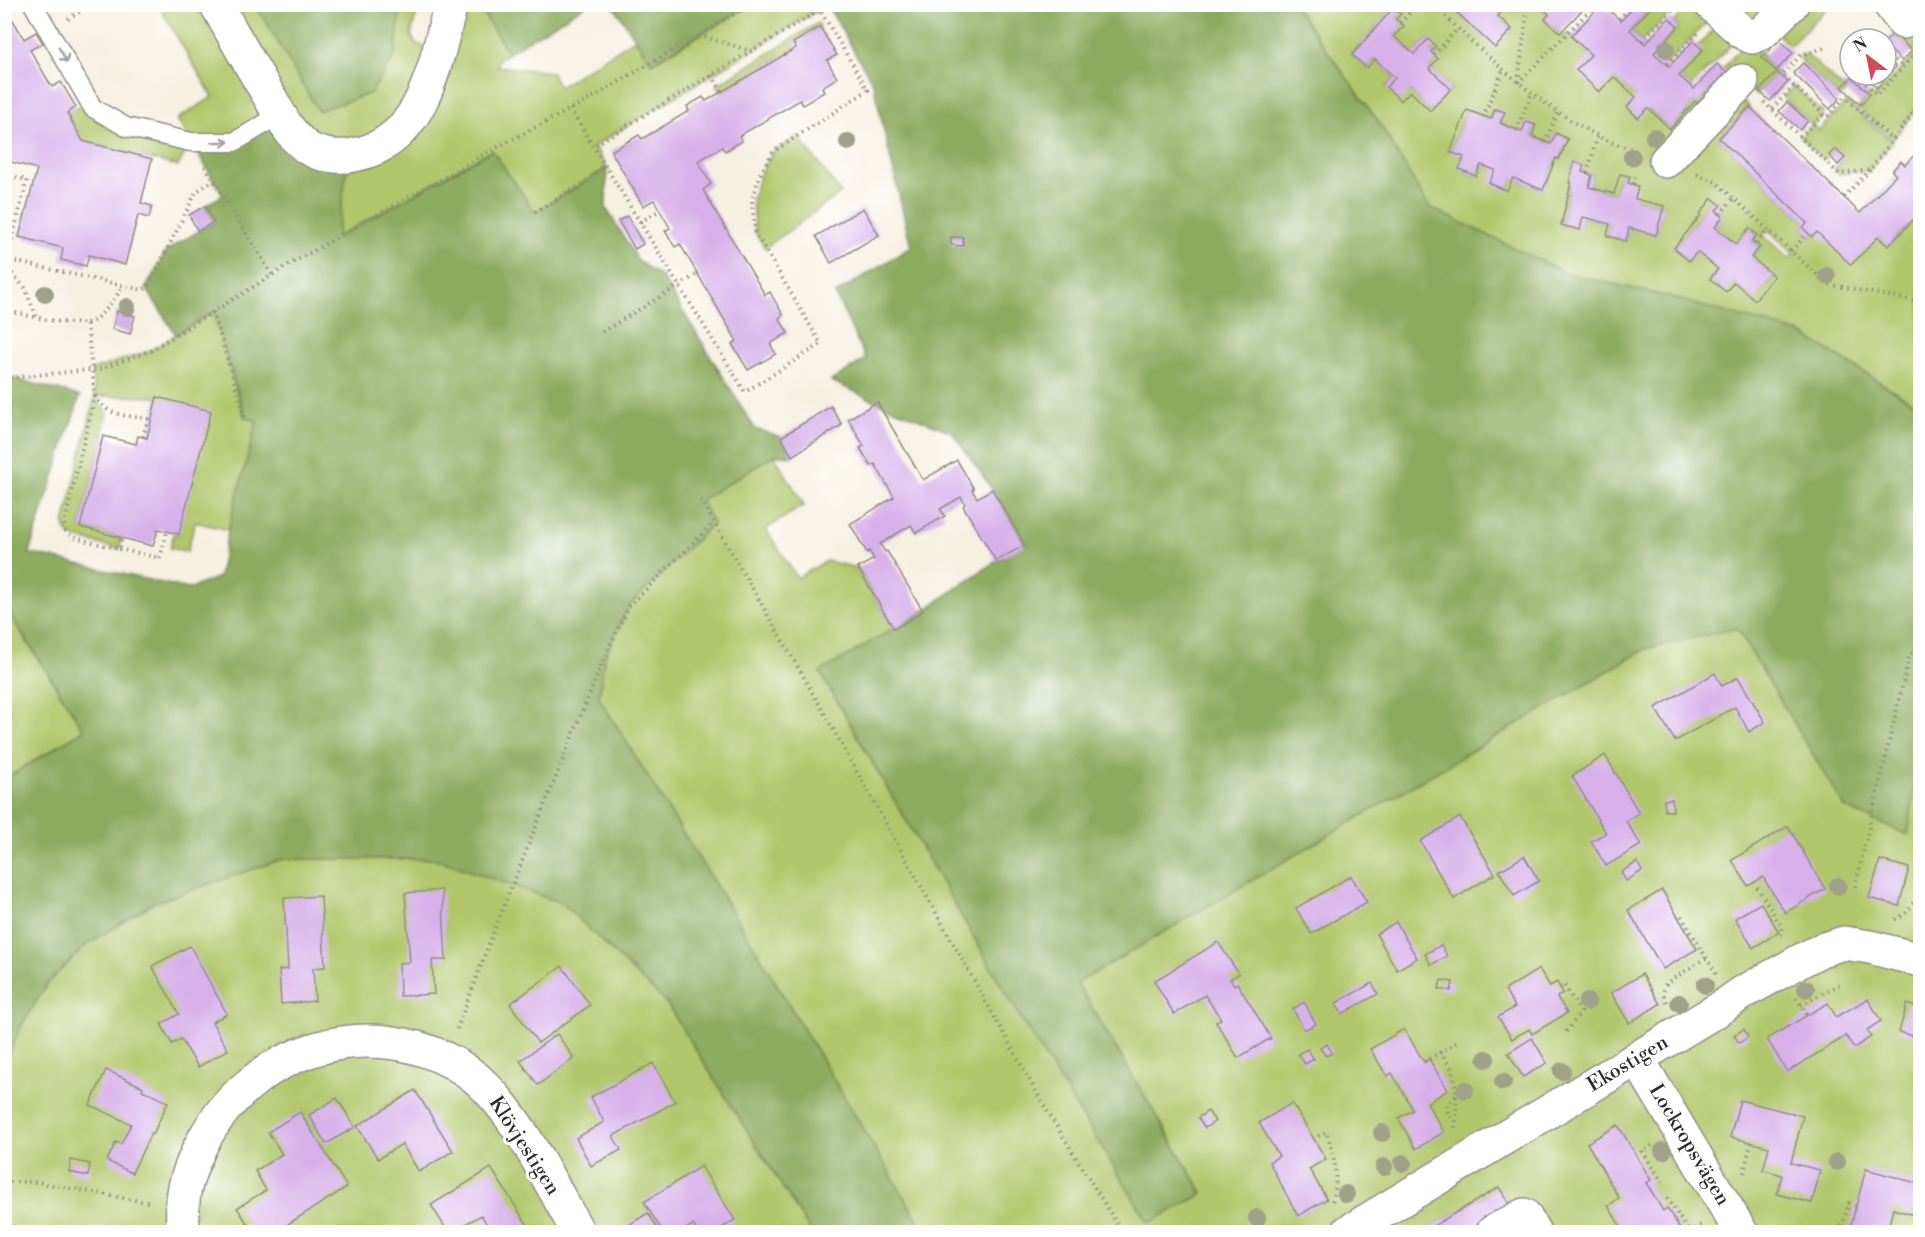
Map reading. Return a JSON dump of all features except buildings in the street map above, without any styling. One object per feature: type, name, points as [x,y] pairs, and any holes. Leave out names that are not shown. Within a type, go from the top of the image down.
[{"type":"street","points":[[216,4],[280,115],[295,136],[306,147],[321,153],[349,156],[367,153],[381,146],[395,137],[408,123],[420,104],[438,53],[451,4]]},
{"type":"street","points":[[1715,8],[1744,34],[1752,37],[1762,33],[1792,4]]},
{"type":"street","points":[[1666,161],[1756,95],[1752,37]]},
{"type":"street","name":"Ekostigen","points":[[1339,1220],[1387,1222],[1637,1058],[1732,1000],[1821,951],[1844,943],[1874,947],[1920,960]]},
{"type":"street","name":"Klövjestigen","points":[[183,1233],[183,1199],[192,1163],[211,1125],[231,1101],[260,1076],[290,1058],[341,1042],[369,1040],[400,1044],[437,1056],[468,1072],[490,1092],[529,1146],[578,1233]]},
{"type":"street","name":"Lockropsvägen","points":[[1637,1058],[1741,1233]]},
{"type":"street","points":[[1493,1233],[1524,1215],[1534,1233]]},
{"type":"lane","points":[[33,4],[93,108],[126,127],[191,142],[234,142],[280,115]]},
{"type":"path","points":[[4,378],[92,370],[150,351],[272,275],[492,150],[570,109],[751,4]]},
{"type":"path","points":[[1400,23],[1418,4]]},
{"type":"path","points":[[1528,4],[1518,83],[1594,5]]},
{"type":"path","points":[[1618,19],[1633,4]]},
{"type":"path","points":[[1642,41],[1678,4]]},
{"type":"path","points":[[1667,64],[1715,8]]},
{"type":"path","points":[[570,109],[745,393],[821,344],[755,232],[752,200],[760,174],[773,152],[868,90],[820,10],[593,146]]},
{"type":"path","points":[[1434,55],[1458,28]]},
{"type":"path","points":[[699,35],[751,51]]},
{"type":"path","points":[[1782,75],[1800,56],[1824,48]]},
{"type":"path","points":[[1898,72],[1918,52]]},
{"type":"path","points":[[1898,63],[1903,67]]},
{"type":"path","points":[[1483,117],[1504,70]]},
{"type":"path","points":[[1778,70],[1827,117],[1845,97],[1893,140]]},
{"type":"path","points":[[712,75],[722,92]]},
{"type":"path","points":[[1756,95],[1794,86]]},
{"type":"path","points":[[1870,87],[1877,94],[1884,87]]},
{"type":"path","points":[[1516,129],[1532,93]]},
{"type":"path","points":[[1756,95],[1839,174],[1870,170]]},
{"type":"path","points":[[1844,197],[1870,170],[1920,104]]},
{"type":"path","points":[[1545,142],[1558,112]]},
{"type":"path","points":[[1800,137],[1824,114]]},
{"type":"path","points":[[1587,173],[1598,135]]},
{"type":"path","points":[[191,142],[272,275]]},
{"type":"path","points":[[535,212],[607,168]]},
{"type":"path","points":[[4,175],[27,180],[6,259],[143,290],[148,285],[196,192],[214,180]]},
{"type":"path","points":[[1720,214],[1734,198]]},
{"type":"path","points":[[640,222],[660,210]]},
{"type":"path","points":[[1756,243],[1768,229]]},
{"type":"path","points":[[1791,251],[1808,233]]},
{"type":"path","points":[[4,265],[25,288],[36,318]]},
{"type":"path","points":[[602,332],[698,274]]},
{"type":"path","points":[[4,310],[36,318],[87,324],[95,319],[124,285]]},
{"type":"path","points":[[213,312],[244,417]]},
{"type":"path","points":[[87,324],[95,396],[64,524],[66,531],[72,537],[160,558],[167,532]]},
{"type":"path","points":[[95,396],[107,411],[148,419],[143,437]]},
{"type":"path","points":[[701,500],[779,634],[1046,1109],[1122,1233]]},
{"type":"path","points":[[437,1056],[454,1036],[604,658],[629,606],[714,523]]},
{"type":"path","points":[[119,549],[122,538]]},
{"type":"path","points":[[1855,887],[1909,657],[1920,644]]},
{"type":"path","points":[[1754,882],[1782,928],[1780,942]]},
{"type":"path","points":[[1891,920],[1902,917],[1914,902],[1920,886]]},
{"type":"path","points":[[1677,916],[1680,915],[1732,1000]]},
{"type":"path","points":[[1671,1008],[1663,994],[1666,983],[1706,958]]},
{"type":"path","points":[[1807,1016],[1801,1005],[1840,984]]},
{"type":"path","points":[[1560,988],[1564,985],[1581,1012],[1566,1032]]},
{"type":"path","points":[[1269,1039],[1274,1043]]},
{"type":"path","points":[[1424,1062],[1456,1042]]},
{"type":"path","points":[[1440,1052],[1451,1070],[1456,1096],[1456,1123],[1451,1133]]},
{"type":"path","points":[[1456,1096],[1448,1102],[1447,1106],[1448,1114],[1456,1123]]},
{"type":"path","points":[[1313,1139],[1326,1132],[1335,1160],[1333,1200],[1339,1220]]},
{"type":"path","points":[[1743,1179],[1751,1142]]},
{"type":"path","points":[[1635,1155],[1642,1151],[1662,1182]]},
{"type":"path","points":[[4,1182],[37,1182],[145,1202],[183,1199]]},
{"type":"path","points":[[1667,1198],[1689,1233]]},
{"type":"path","points":[[1840,1233],[1849,1203],[1856,1206]]},
{"type":"green space","points":[[200,4],[268,122],[234,142],[191,142],[178,166],[83,141],[67,113],[76,107],[93,108],[191,141],[177,119],[213,97],[158,5]]},
{"type":"green space","points":[[216,5],[256,5],[319,111],[395,56],[401,5],[419,5],[411,34],[415,43],[438,53],[466,5],[478,5],[508,53],[498,60],[497,66],[551,72],[559,87],[635,39],[652,63],[751,5],[827,5],[594,146],[607,168],[535,212],[492,150],[337,238],[321,153]]},
{"type":"green space","points":[[256,5],[401,5],[395,56],[371,93],[318,111]]},
{"type":"green space","points":[[478,5],[586,5],[508,53]]},
{"type":"green space","points":[[613,5],[751,5],[651,63]]},
{"type":"green space","points":[[827,5],[1294,5],[1378,121],[1429,207],[1566,273],[1677,299],[1800,333],[1920,407],[1920,751],[1908,835],[1845,808],[1737,628],[1645,649],[1077,983],[1203,1194],[1149,1223],[1020,1017],[820,672],[923,611],[1025,544],[992,489],[952,432],[831,381],[866,359],[835,294],[911,247],[873,83]]},
{"type":"green space","points":[[1294,5],[1451,5],[1495,47],[1512,29],[1498,16],[1509,5],[1539,5],[1549,14],[1545,19],[1563,36],[1568,33],[1670,129],[1695,101],[1698,104],[1727,73],[1723,69],[1750,36],[1742,33],[1691,87],[1679,76],[1698,46],[1725,18],[1718,11],[1667,64],[1654,53],[1678,27],[1673,22],[1691,5],[1830,5],[1790,46],[1769,26],[1750,43],[1777,72],[1756,95],[1742,81],[1733,91],[1749,107],[1719,138],[1807,223],[1803,228],[1812,237],[1817,232],[1878,237],[1889,246],[1920,213],[1920,407],[1800,333],[1677,299],[1566,273],[1429,207],[1378,121]],"holes":[[[1394,7],[1401,14],[1396,19],[1403,26],[1394,36],[1414,54],[1428,39],[1435,46],[1431,52],[1437,59],[1429,68],[1451,89],[1430,111],[1410,91],[1386,87],[1395,78],[1375,59],[1367,68],[1352,55]],[[1495,109],[1504,113],[1500,123],[1522,132],[1526,122],[1536,126],[1532,136],[1551,144],[1556,133],[1568,139],[1560,159],[1556,158],[1543,190],[1513,178],[1507,190],[1495,170],[1481,165],[1476,176],[1460,169],[1464,157],[1450,151],[1467,110],[1491,119]],[[1574,162],[1584,165],[1582,172],[1592,175],[1589,187],[1614,194],[1620,174],[1629,176],[1628,183],[1635,199],[1664,206],[1656,235],[1629,228],[1626,241],[1607,236],[1610,224],[1583,217],[1580,229],[1561,225]],[[1712,198],[1720,204],[1716,210],[1723,217],[1715,227],[1736,244],[1749,229],[1757,234],[1752,241],[1760,247],[1751,257],[1774,277],[1755,299],[1734,282],[1725,291],[1710,279],[1718,269],[1697,252],[1689,261],[1674,248]],[[1768,230],[1794,254],[1789,259],[1763,235]]]},
{"type":"green space","points":[[1654,5],[1678,5],[1642,41],[1630,30]]},
{"type":"green space","points":[[1872,5],[1890,5],[1916,39],[1920,64],[1920,104],[1893,140],[1858,108],[1870,94],[1874,97],[1884,87],[1898,87],[1898,72],[1918,52],[1912,51],[1898,37],[1898,27],[1895,27]]},
{"type":"green space","points":[[818,23],[820,27],[794,43],[796,48],[722,92],[717,85]]},
{"type":"green space","points":[[1806,54],[1838,84],[1838,87],[1846,91],[1840,98],[1803,63],[1800,56]]},
{"type":"green space","points":[[1794,86],[1824,114],[1813,125],[1818,131],[1847,102],[1892,142],[1870,170],[1839,174],[1834,169],[1844,159],[1835,149],[1824,160],[1800,137],[1812,125],[1783,97]]},
{"type":"green space","points":[[280,115],[349,156],[337,237],[492,150],[535,212],[607,168],[606,208],[639,262],[662,277],[755,429],[781,437],[792,456],[774,455],[701,500],[713,523],[629,606],[604,658],[599,698],[761,958],[925,1232],[811,1232],[667,1004],[562,903],[436,859],[283,859],[153,903],[86,945],[47,984],[23,1023],[5,1061],[5,779],[84,730],[5,606],[5,376],[80,396],[29,553],[189,589],[219,577],[228,530],[257,421],[245,417],[213,312],[176,335],[146,288],[166,251],[214,222],[205,206],[223,195],[191,142],[222,142]]},
{"type":"green space","points":[[798,136],[841,193],[765,248],[755,232],[752,200],[760,174],[773,152]]},
{"type":"green space","points":[[213,312],[244,417],[257,421],[228,530],[195,522],[187,552],[170,548],[174,533],[179,534],[157,397],[96,396],[100,405],[107,411],[80,527],[122,538],[119,549],[72,537],[66,531],[64,524],[95,396],[92,370],[150,351]]},
{"type":"green space","points":[[774,455],[804,505],[766,529],[797,578],[826,561],[858,568],[894,629],[820,672],[1020,1017],[1149,1223],[1203,1193],[1077,983],[1645,649],[1737,628],[1845,808],[1908,835],[1920,751],[1920,1232],[1518,1232],[1512,1209],[1499,1187],[1423,1232],[1393,1232],[1382,1211],[1348,1232],[925,1232],[761,958],[599,698],[604,658],[629,606],[713,523],[701,500]]},
{"type":"green space","points":[[4,606],[84,730],[5,779],[4,779]]},
{"type":"green space","points":[[283,859],[436,859],[562,903],[667,1004],[811,1232],[5,1232],[5,1061],[23,1023],[47,984],[86,945],[153,903]]}]
